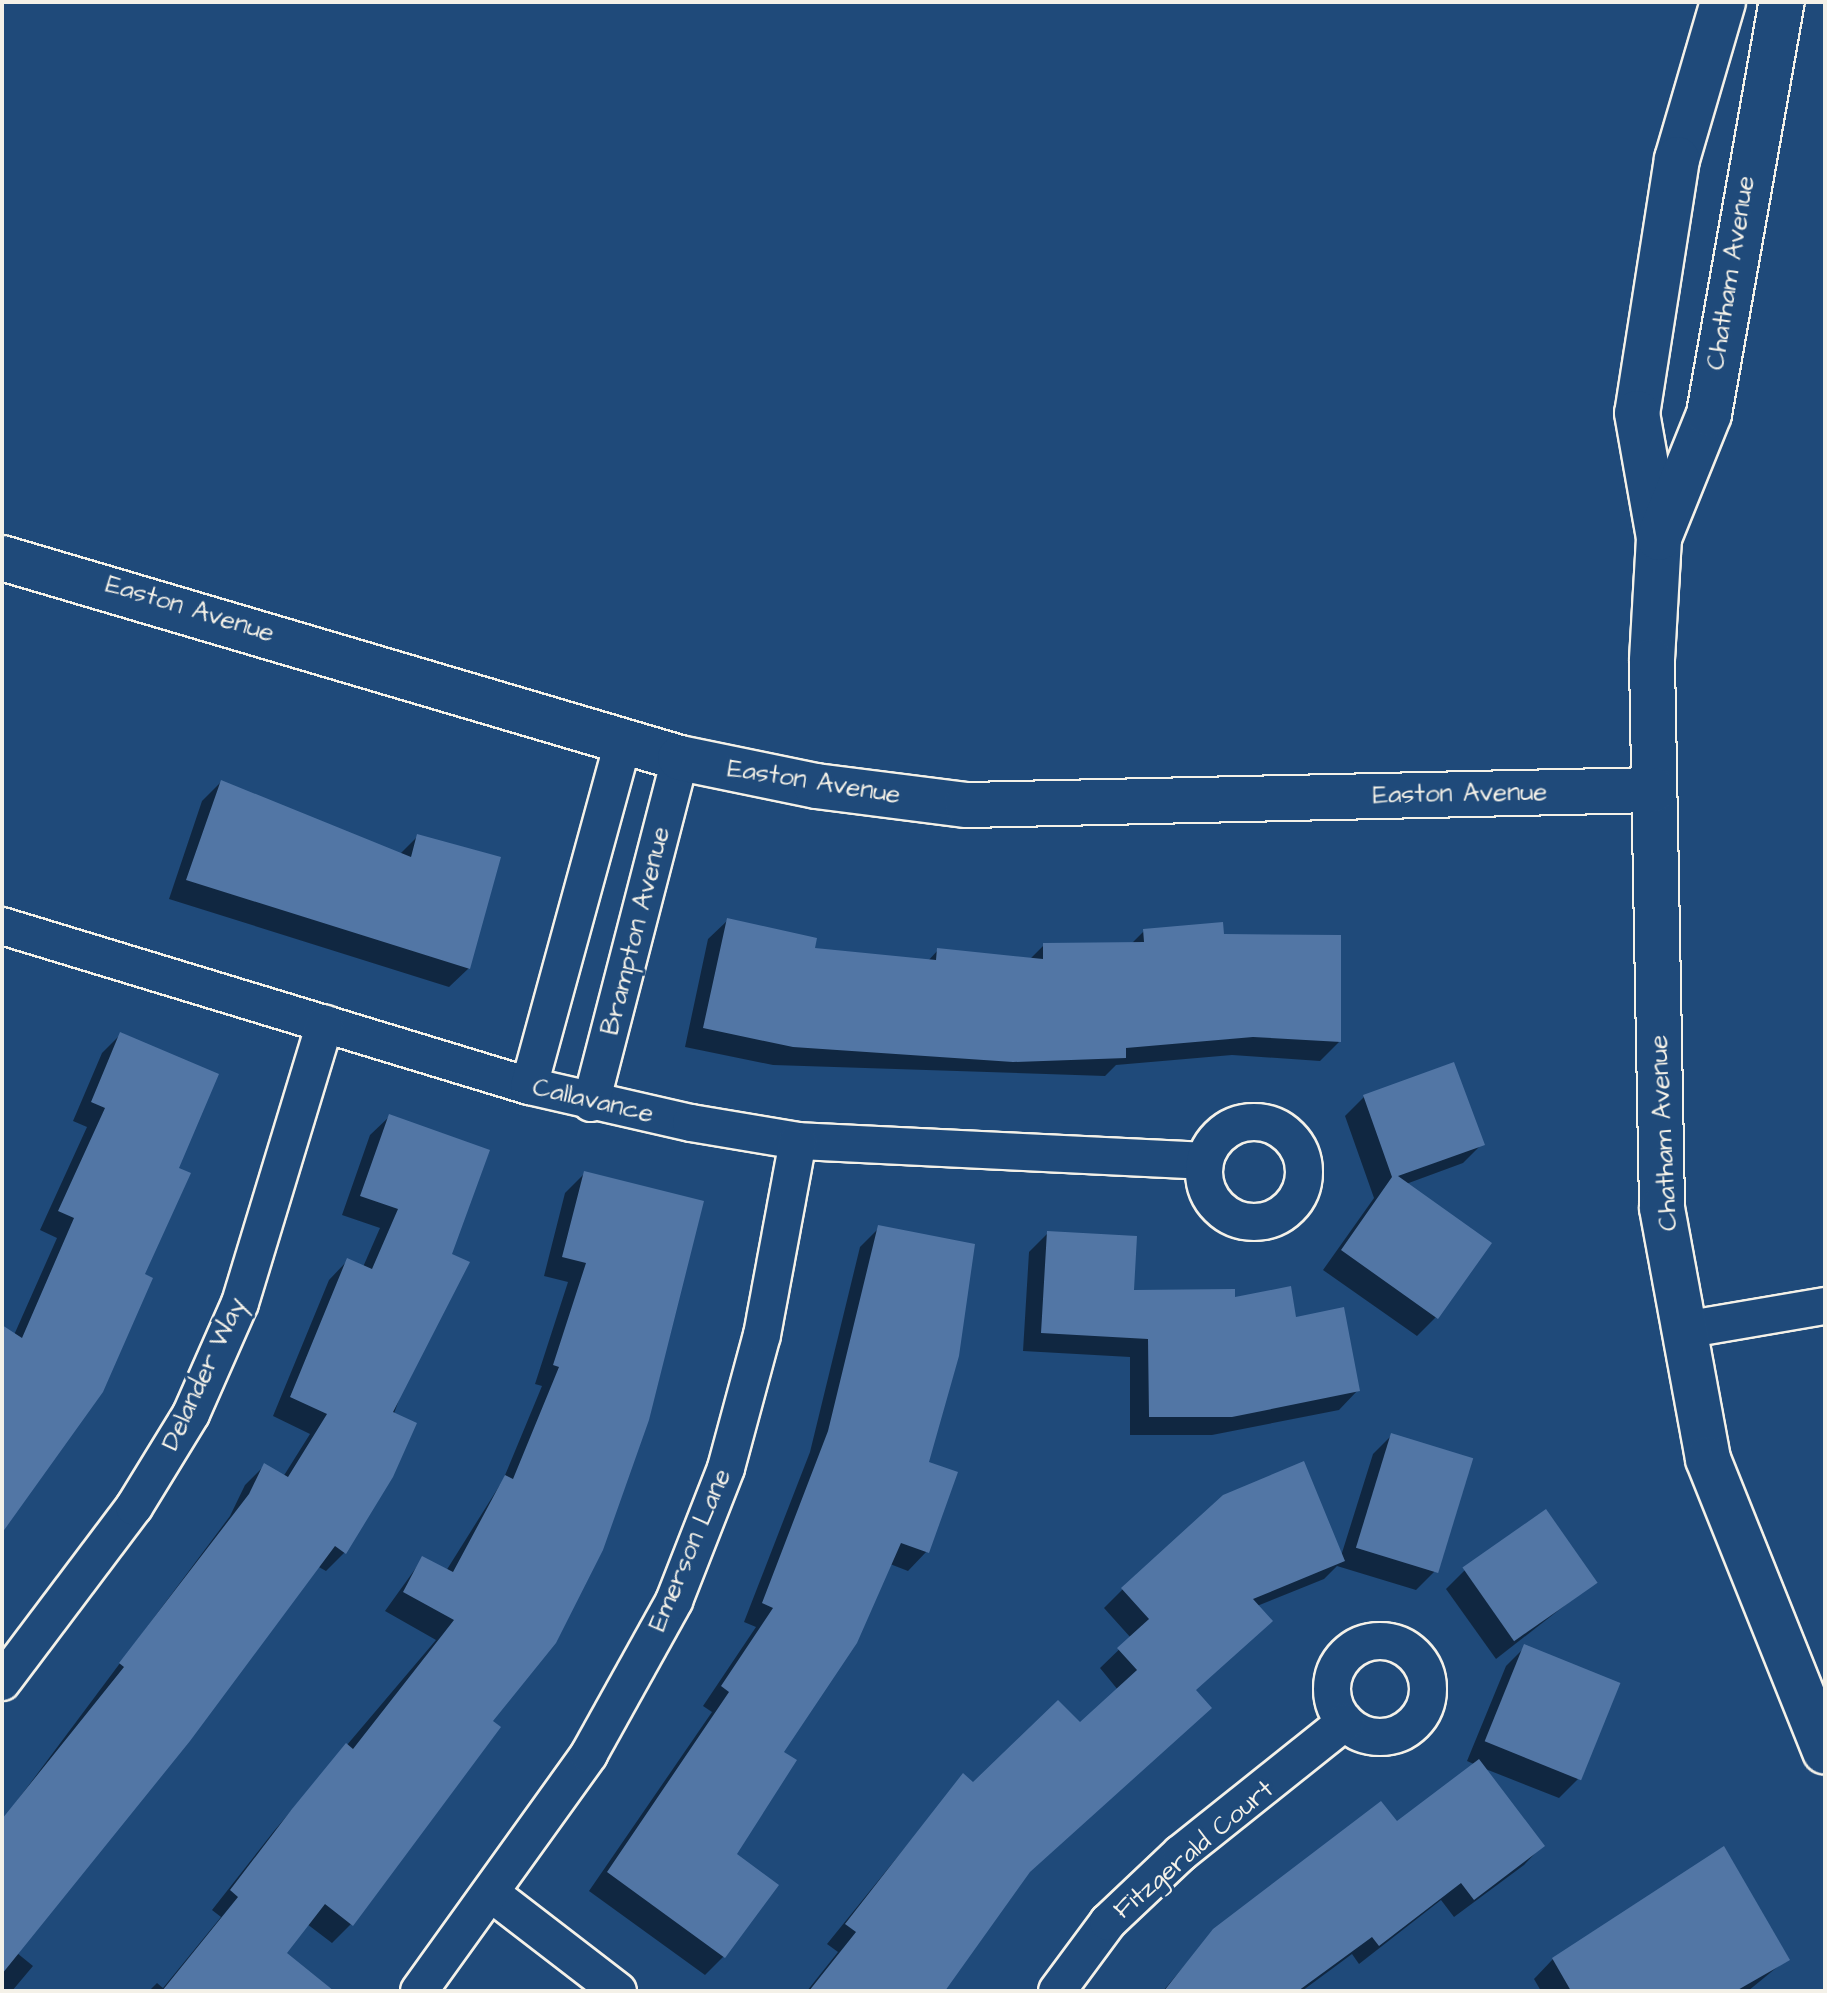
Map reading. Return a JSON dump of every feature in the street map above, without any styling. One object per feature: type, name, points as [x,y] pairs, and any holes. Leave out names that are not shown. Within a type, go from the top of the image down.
[{"type":"street","name":"Chatham Avenue","points":[[1723,2],[1677,159],[1637,413],[1659,538],[1654,790],[1662,1208],[1708,1459],[1825,1751]]},
{"type":"street","name":"Chatham Avenue","points":[[1659,538],[1709,414],[1782,2]]},
{"type":"street","name":"Easton Avenue","points":[[2,558],[105,583],[680,758],[967,805],[1654,790]]},
{"type":"street","points":[[529,1086],[623,742]]},
{"type":"street","name":"Brampton Avenue","points":[[591,1103],[680,758]]},
{"type":"street","name":"Callavance","points":[[2,926],[591,1103],[798,1141],[1205,1161]]},
{"type":"street","name":"Delander Way","points":[[2,1682],[134,1507],[191,1414],[240,1303],[325,1024]]},
{"type":"street","name":"Emerson Lane","points":[[419,1991],[492,1894],[589,1754],[674,1601],[726,1468],[762,1335],[798,1141]]},
{"type":"street","points":[[1684,1330],[1825,1306]]},
{"type":"street","name":"Fitzgerald Court","points":[[1057,1991],[1108,1922],[1181,1853],[1345,1722]]},
{"type":"street","points":[[492,1894],[618,1991]]},
{"type":"building","points":[[221,780],[411,857],[417,834],[501,857],[470,969],[186,880]]},
{"type":"building","points":[[727,918],[817,938],[815,948],[936,960],[937,948],[1043,959],[1043,943],[1144,942],[1143,929],[1223,922],[1224,934],[1341,935],[1341,1042],[1253,1037],[1126,1048],[1126,1058],[1013,1062],[793,1047],[703,1028]]},
{"type":"building","points":[[120,1032],[219,1074],[179,1168],[191,1173],[145,1274],[153,1278],[103,1392],[2,1533],[2,1325],[22,1338],[74,1218],[58,1211],[105,1108],[91,1102]]},
{"type":"building","points":[[1454,1062],[1485,1145],[1398,1176],[1492,1243],[1438,1319],[1341,1250],[1392,1177],[1363,1095]]},
{"type":"building","points":[[389,1114],[490,1150],[452,1254],[470,1262],[393,1412],[417,1423],[393,1477],[346,1554],[335,1546],[190,1741],[2,1974],[2,1819],[124,1667],[119,1663],[249,1494],[264,1463],[288,1477],[327,1414],[290,1397],[347,1258],[372,1269],[398,1209],[360,1196]]},
{"type":"building","points":[[584,1171],[704,1201],[649,1420],[603,1550],[556,1643],[493,1721],[501,1727],[353,1926],[325,1904],[287,1953],[334,1991],[162,1991],[238,1897],[230,1890],[292,1809],[346,1743],[353,1749],[454,1620],[403,1592],[422,1556],[453,1572],[505,1475],[513,1479],[559,1367],[553,1365],[586,1263],[562,1257]]},
{"type":"building","points":[[878,1225],[975,1244],[959,1356],[929,1462],[958,1472],[929,1553],[901,1543],[857,1643],[784,1752],[797,1760],[737,1854],[779,1885],[725,1958],[607,1872],[729,1692],[721,1686],[773,1608],[762,1603],[828,1431]]},
{"type":"building","points":[[1047,1231],[1137,1236],[1134,1290],[1235,1289],[1235,1297],[1291,1286],[1296,1317],[1344,1307],[1360,1391],[1232,1417],[1149,1417],[1148,1339],[1041,1333]]},
{"type":"building","points":[[1391,1433],[1473,1458],[1438,1573],[1356,1548]]},
{"type":"building","points":[[1304,1461],[1345,1561],[1253,1599],[1273,1621],[1196,1690],[1212,1708],[1030,1872],[945,1991],[809,1991],[856,1932],[845,1924],[963,1773],[973,1782],[1058,1700],[1080,1722],[1137,1670],[1117,1648],[1149,1619],[1121,1588],[1223,1495]]},
{"type":"building","points":[[1546,1509],[1598,1583],[1514,1641],[1462,1568]]},
{"type":"building","points":[[1524,1644],[1620,1683],[1581,1780],[1485,1741]]},
{"type":"building","points":[[1479,1759],[1545,1846],[1474,1900],[1461,1883],[1379,1946],[1372,1937],[1298,1991],[1164,1991],[1213,1929],[1381,1801],[1397,1821]]},
{"type":"building","points":[[1724,1846],[1790,1960],[1736,1991],[1571,1991],[1552,1958]]}]
